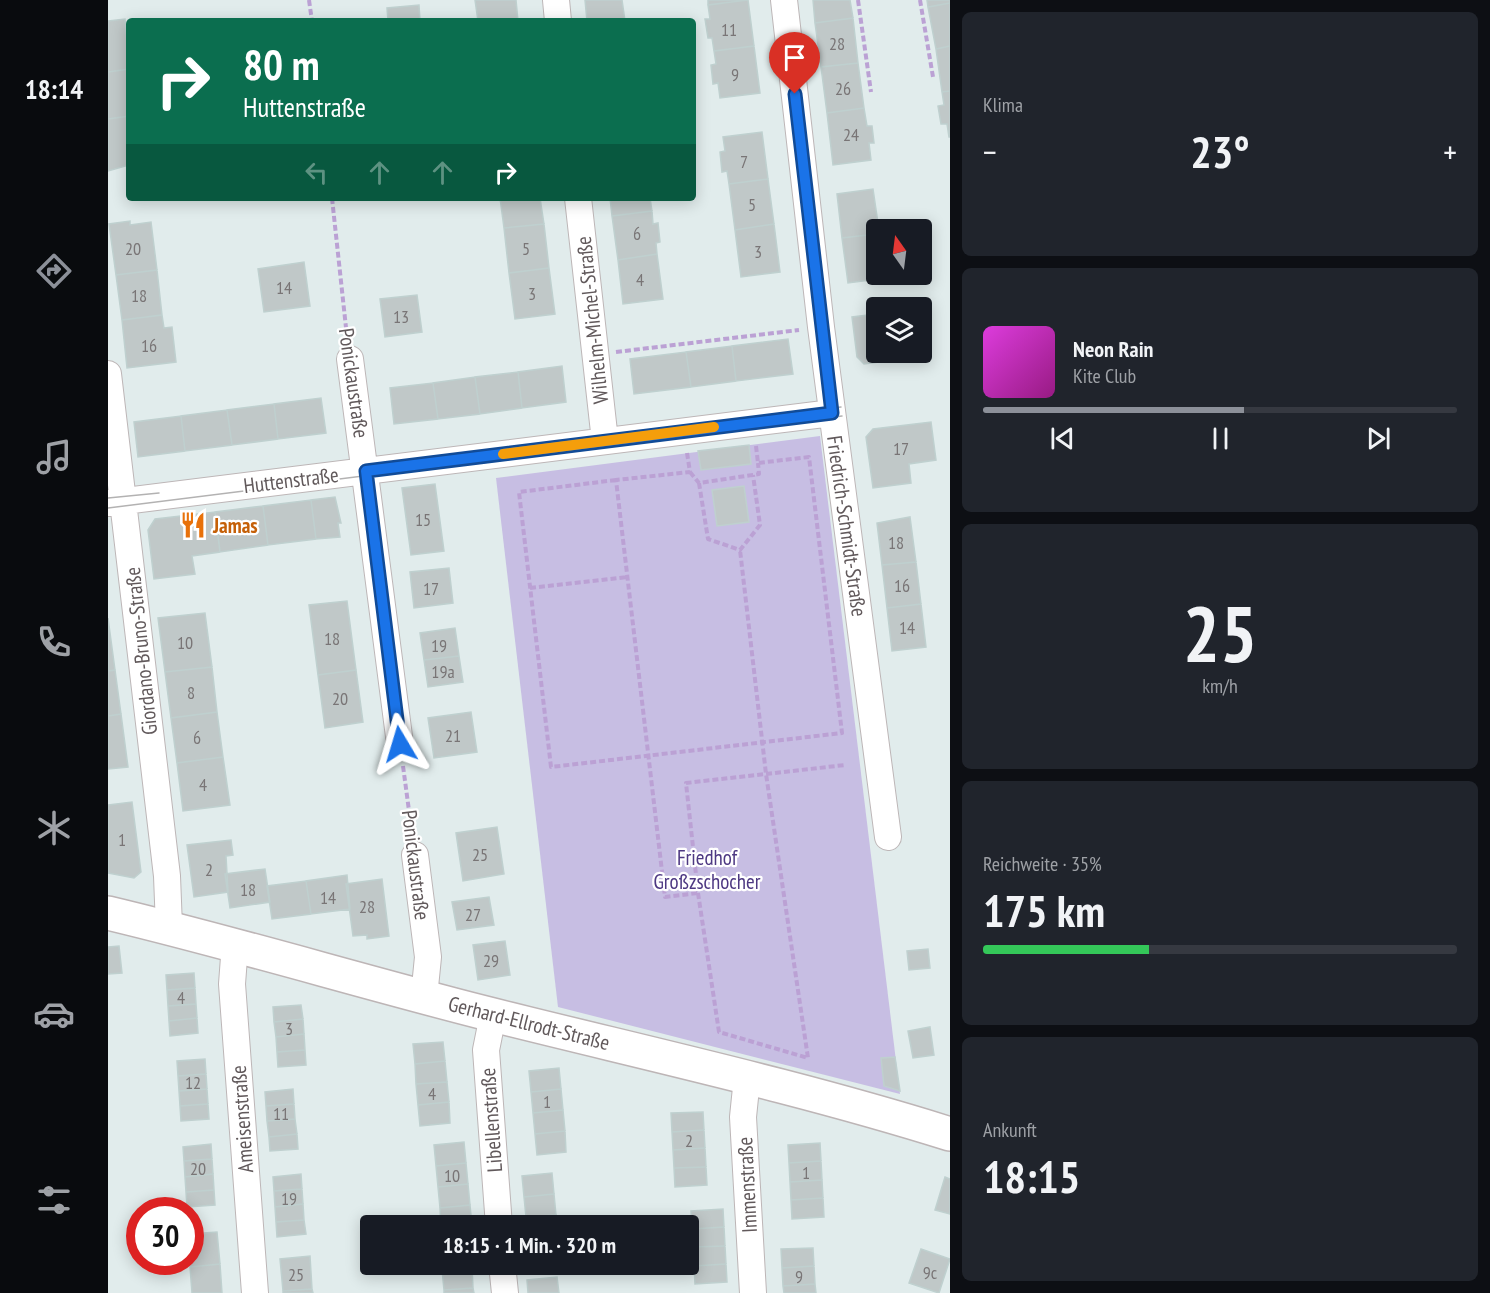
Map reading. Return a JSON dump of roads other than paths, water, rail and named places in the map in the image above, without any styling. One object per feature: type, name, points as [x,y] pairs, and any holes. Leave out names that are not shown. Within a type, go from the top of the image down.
[{"type":"main road","name":"Gerhard-Ellrodt-Straße","points":[[108,913],[169,927],[493,1015],[747,1078],[950,1134]]},
{"type":"street","points":[[556,0],[558,18]]},
{"type":"street","name":"Friedrich-Schmidt-Straße","points":[[784,0],[821,327],[888,837]]},
{"type":"street","name":"Wilhelm-Michel-Straße","points":[[578,201],[605,441]]},
{"type":"street","name":"Ponickaustraße","points":[[350,359],[400,744]]},
{"type":"street","name":"Giordano-Bruno-Straße","points":[[108,374],[116,502],[167,876],[169,927]]},
{"type":"street","name":"Huttenstraße","points":[[116,502],[832,413]]},
{"type":"street","name":"Ponickaustraße","points":[[415,855],[428,957],[424,997]]},
{"type":"street","name":"Ameisenstraße","points":[[235,945],[232,984],[255,1293]]},
{"type":"street","name":"Libellenstraße","points":[[493,1015],[486,1050],[498,1215]]},
{"type":"street","name":"Immenstraße","points":[[747,1078],[743,1117],[753,1293]]},
{"type":"street","points":[[503,1275],[505,1293]]},
{"type":"tram line","points":[[606,437],[841,407]]},
{"type":"tram line","points":[[108,508],[842,416]]},
{"type":"tram line","points":[[108,498],[159,493]]},
{"type":"place","name":"Jamas","points":[[193,525]]},
{"type":"park label","name":"Friedhof Großzschocher","points":[[707,869]]}]
